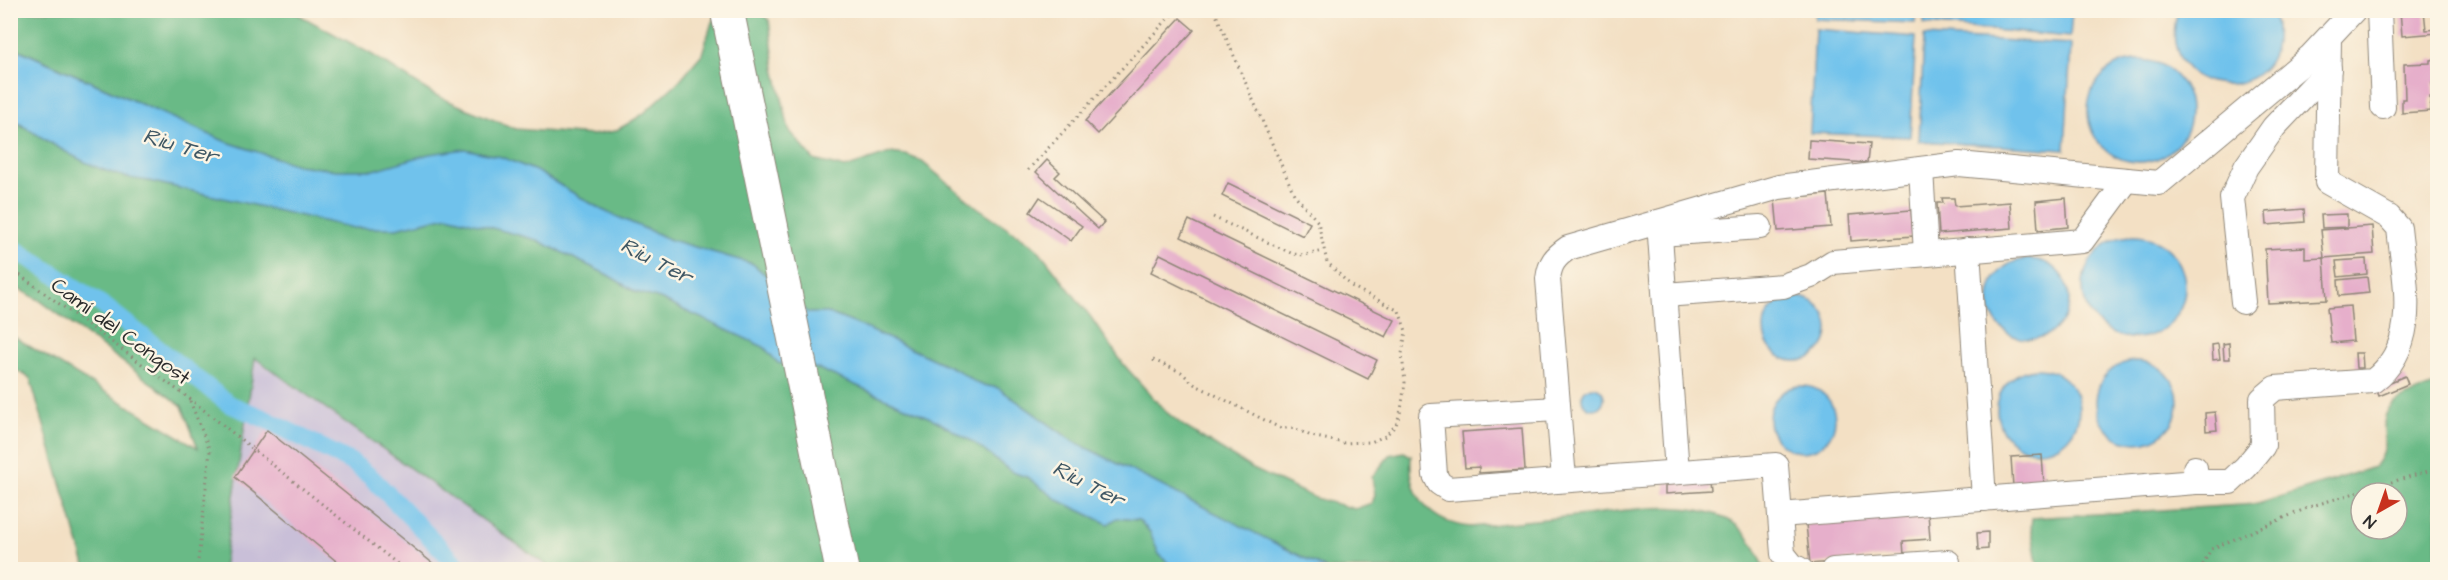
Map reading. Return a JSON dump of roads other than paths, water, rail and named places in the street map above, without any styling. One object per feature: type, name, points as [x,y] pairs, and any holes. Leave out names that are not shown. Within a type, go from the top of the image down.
[{"type":"highway","points":[[727,10],[753,126],[842,570]]},
{"type":"street","points":[[2243,302],[2232,198],[2246,167],[2320,63],[2329,38],[2354,10]]},
{"type":"street","points":[[2379,10],[2383,107]]},
{"type":"street","points":[[1564,480],[1548,279],[1549,267],[1555,257],[1568,248],[1660,228],[1779,187],[1959,164],[2159,183],[2320,63]]},
{"type":"street","points":[[1780,515],[1984,499],[2195,475],[2230,482],[2263,446],[2262,399],[2275,388],[2373,381],[2383,373],[2401,343],[2408,321],[2399,228],[2389,217],[2327,182],[2320,63]]},
{"type":"street","points":[[1921,169],[1926,254]]},
{"type":"street","points":[[1665,295],[1783,286],[1811,276],[1833,262],[2082,241],[2127,180]]},
{"type":"street","points":[[1660,228],[1760,228]]},
{"type":"street","points":[[1660,228],[1677,472]]},
{"type":"street","points":[[1968,250],[1984,499]]},
{"type":"street","points":[[1558,409],[1431,416],[1436,475],[1439,483],[1448,489],[1776,465],[1783,554],[1792,565],[1801,570]]},
{"type":"street","points":[[1833,570],[1948,562]]},
{"type":"water","points":[[1816,10],[1916,11],[1915,23],[1815,19]]},
{"type":"water","points":[[1924,10],[2072,11],[2070,37],[1924,24]]},
{"type":"water","points":[[2178,11],[2271,11],[2275,22],[2276,42],[2268,63],[2253,77],[2234,84],[2214,83],[2196,75],[2182,60],[2175,39]]},
{"type":"water","points":[[1815,29],[1916,37],[1910,137],[1810,133]]},
{"type":"water","points":[[1924,36],[2071,44],[2065,150],[1919,141]]},
{"type":"water","name":"Riu Ter","points":[[10,46],[224,141],[297,165],[336,170],[374,170],[429,154],[465,149],[501,157],[536,171],[602,210],[671,240],[753,264],[808,313],[828,313],[861,326],[957,370],[978,384],[998,388],[1073,441],[1326,569],[1174,569],[1159,554],[1150,532],[1139,520],[1117,518],[1108,524],[1058,500],[1027,477],[1012,472],[973,442],[935,420],[819,369],[778,363],[764,347],[660,299],[636,292],[608,275],[537,240],[448,216],[396,228],[354,228],[130,178],[94,166],[11,118]]},
{"type":"water","points":[[2139,60],[2158,64],[2175,75],[2186,92],[2190,111],[2186,130],[2175,147],[2158,158],[2139,162],[2120,158],[2103,147],[2092,130],[2088,111],[2092,92],[2103,75],[2120,64]]},
{"type":"water","points":[[2134,236],[2153,240],[2170,251],[2181,268],[2185,287],[2181,306],[2170,323],[2153,334],[2134,338],[2115,334],[2098,323],[2087,306],[2083,287],[2087,268],[2098,251],[2115,240]]},
{"type":"water","points":[[2029,259],[2044,262],[2057,271],[2066,284],[2069,299],[2066,314],[2057,327],[2044,336],[2029,339],[2014,336],[2001,327],[1992,314],[1989,299],[1992,284],[2001,271],[2014,262]]},
{"type":"water","points":[[1790,297],[1802,297],[1819,306],[1826,317],[1828,329],[1826,341],[1819,352],[1802,361],[1790,361],[1778,356],[1769,347],[1764,335],[1764,323],[1769,311],[1778,302]]},
{"type":"water","points":[[2137,361],[2153,364],[2166,373],[2175,386],[2178,402],[2175,418],[2166,431],[2153,440],[2137,443],[2121,440],[2108,431],[2099,418],[2096,402],[2099,386],[2108,373],[2121,364]]},
{"type":"water","points":[[2038,369],[2054,372],[2067,381],[2076,394],[2079,410],[2076,426],[2067,439],[2054,448],[2038,451],[2022,448],[2009,439],[2000,426],[1997,410],[2000,394],[2009,381],[2022,372]]},
{"type":"water","points":[[1802,386],[1814,389],[1825,396],[1832,407],[1835,419],[1832,431],[1825,442],[1814,449],[1802,452],[1790,449],[1779,442],[1772,431],[1769,419],[1772,407],[1779,396],[1790,389]]},
{"type":"water","points":[[1593,387],[1601,390],[1604,398],[1601,406],[1593,409],[1585,406],[1582,398],[1585,390]]},
{"type":"waterway","points":[[10,246],[104,306],[229,404],[263,418],[353,463],[371,477],[462,570]]}]
